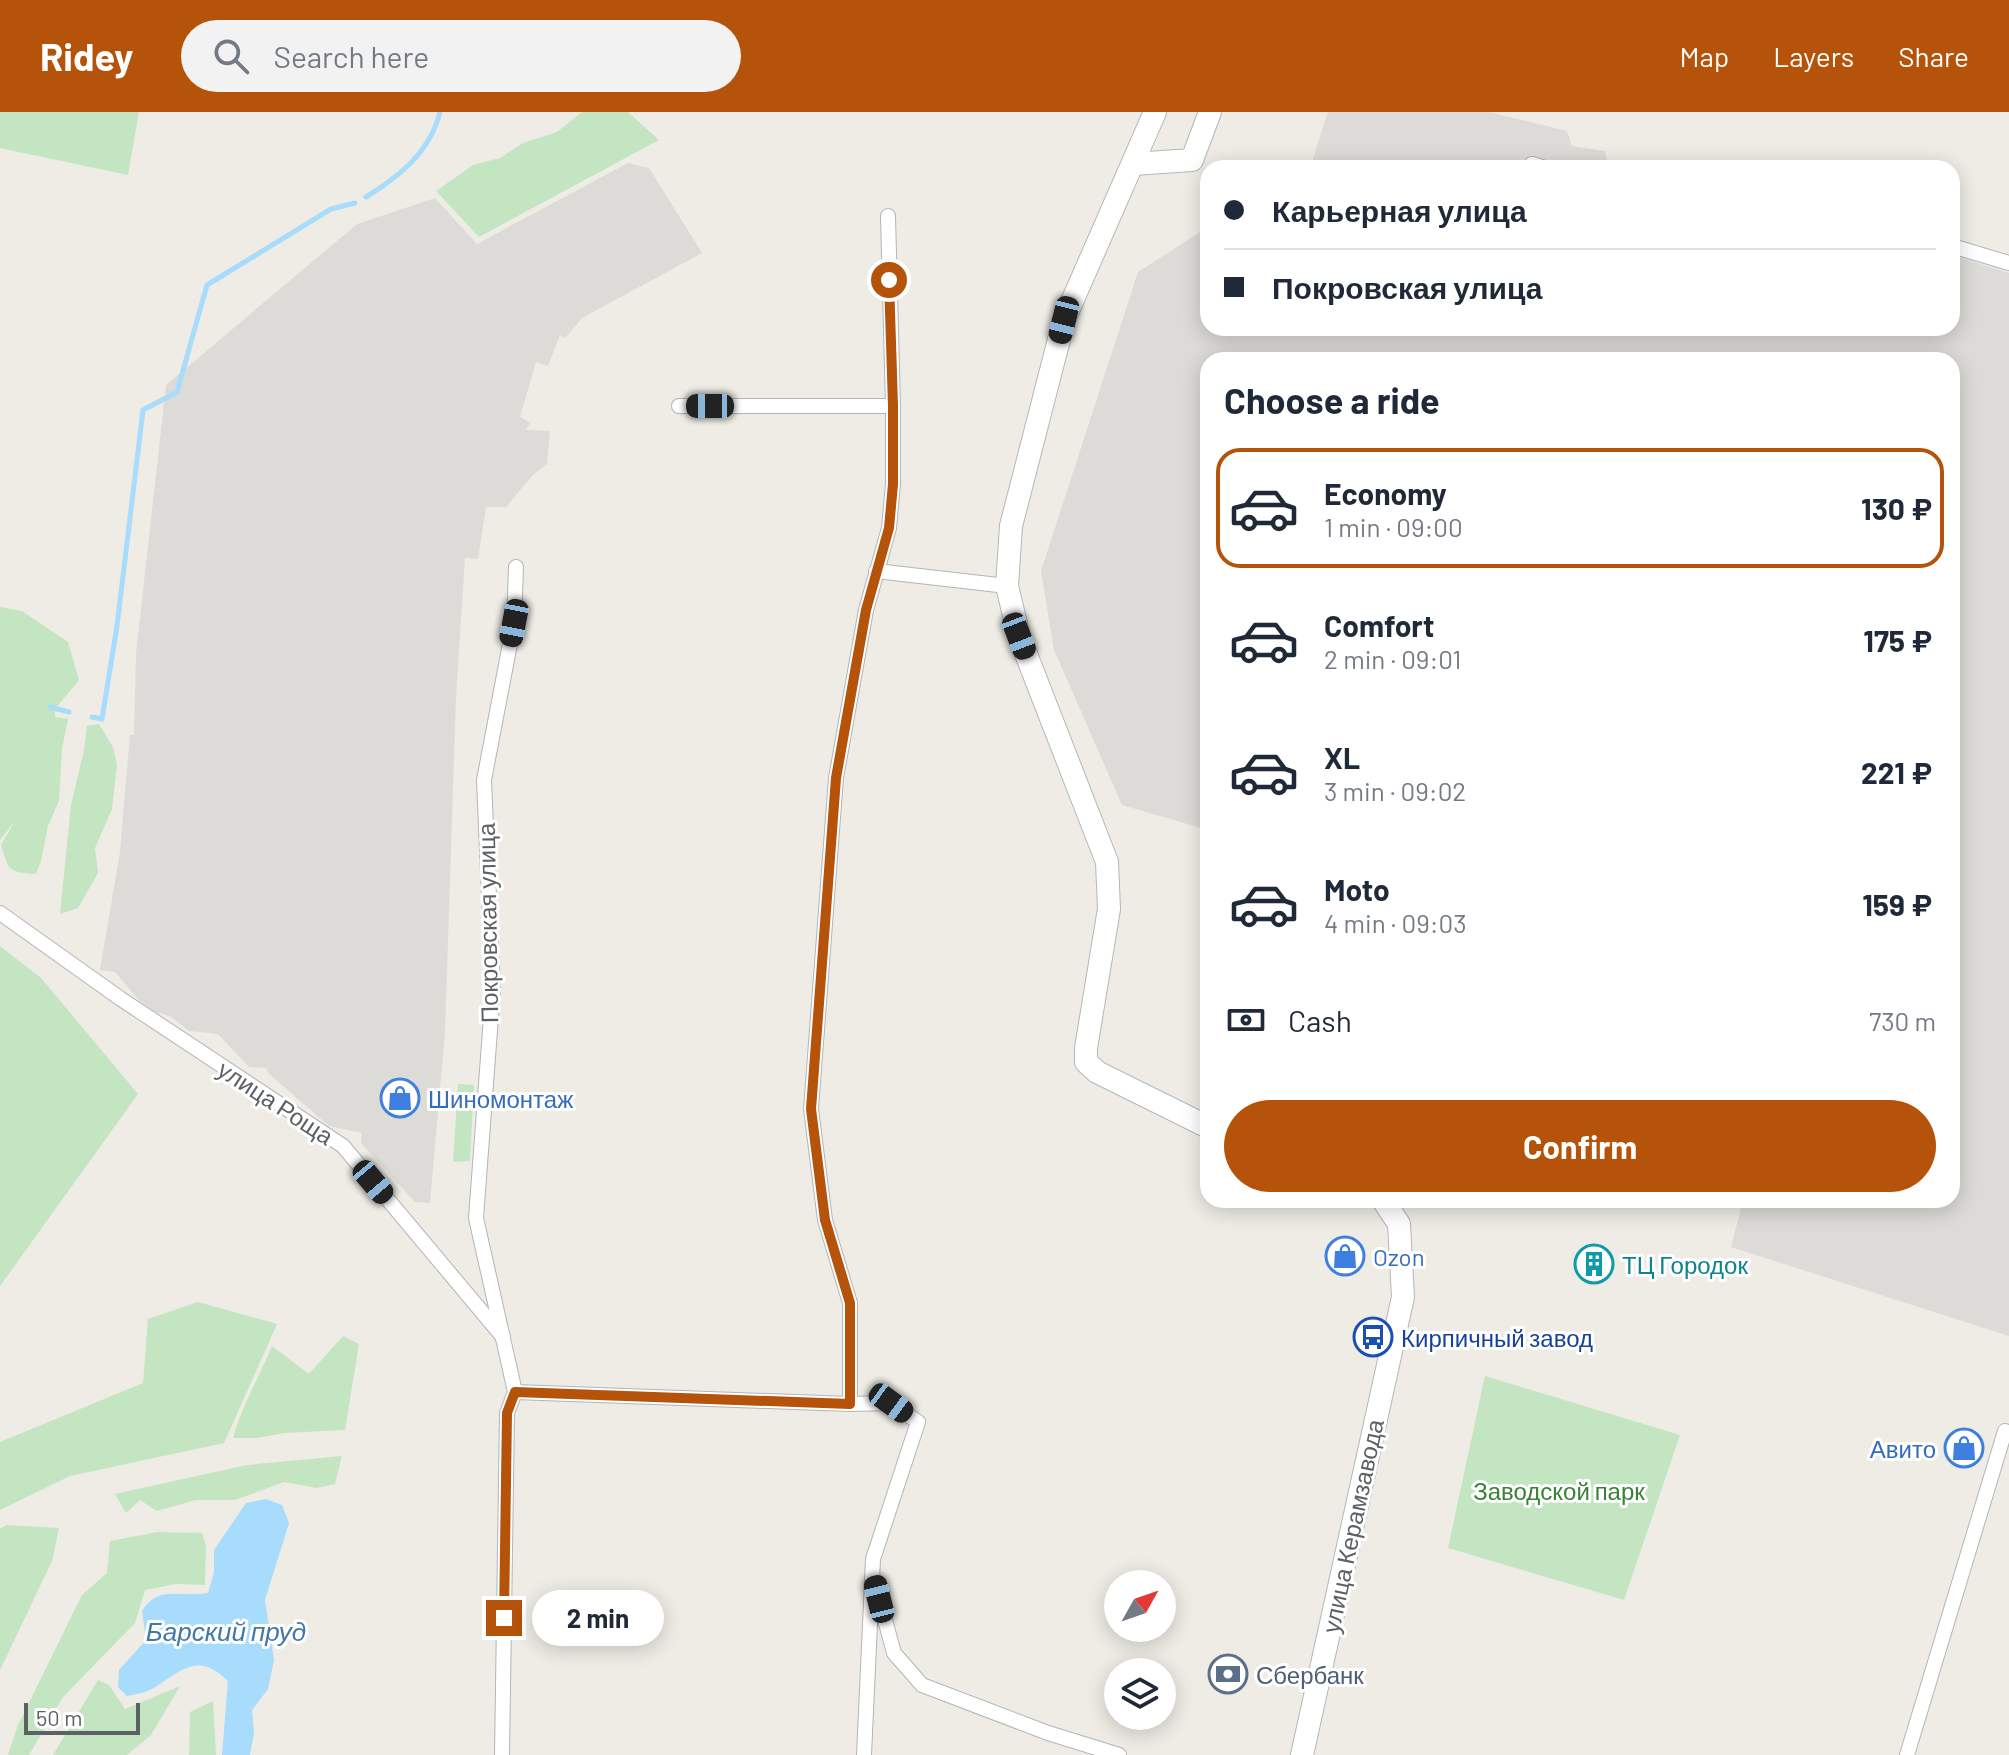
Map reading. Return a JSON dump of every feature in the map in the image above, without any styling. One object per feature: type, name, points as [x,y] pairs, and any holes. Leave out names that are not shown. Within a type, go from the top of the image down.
[{"type":"street","points":[[1155,112],[1064,320],[1011,526],[1007,586],[1019,636],[1107,862],[1109,909],[1086,1062],[1097,1072],[1200,1123]]},
{"type":"street","points":[[1133,164],[1192,160],[1210,112]]},
{"type":"street","points":[[850,1404],[850,1303],[825,1220],[811,1109],[836,778],[866,610],[889,528],[893,484],[888,216]]},
{"type":"street","points":[[1960,248],[2009,263]]},
{"type":"street","points":[[679,406],[893,406]]},
{"type":"street","name":"Покровская улица","points":[[502,1755],[507,1413],[515,1392],[476,1218],[493,990],[484,780],[514,623],[516,567]]},
{"type":"street","points":[[876,571],[1007,586]]},
{"type":"street","name":"улица Роща","points":[[0,913],[121,999],[343,1146],[505,1340]]},
{"type":"street","name":"улица Керамзавода","points":[[1302,1755],[1403,1297],[1399,1224],[1388,1208]]},
{"type":"street","points":[[515,1392],[891,1403],[918,1422],[873,1559],[864,1755]]},
{"type":"street","points":[[1907,1755],[2005,1431],[2009,1433]]},
{"type":"street","points":[[872,1572],[894,1653],[922,1685],[1048,1733],[1119,1755]]},
{"type":"shaded area","points":[[1328,112],[1489,112],[1567,131],[1572,146],[1605,151],[1607,160],[1313,160]]},
{"type":"shaded area","points":[[628,163],[649,168],[702,253],[582,318],[565,338],[560,335],[548,366],[536,362],[520,417],[530,423],[526,430],[550,431],[547,464],[532,476],[506,507],[486,507],[478,559],[465,558],[456,697],[445,1032],[430,1203],[415,1202],[361,1143],[362,1133],[329,1126],[266,1068],[249,1067],[218,1034],[189,1031],[170,1016],[155,1012],[138,999],[115,972],[100,970],[120,852],[130,735],[134,735],[136,654],[166,385],[357,224],[435,198],[477,244]]},
{"type":"shaded area","points":[[1200,232],[1200,336],[1960,336],[1960,258],[2009,273],[2009,1336],[1731,1247],[1741,1208],[1960,1208],[1960,352],[1200,352],[1200,828],[1122,805],[1054,650],[1041,571],[1138,272]]},
{"type":"green space","points":[[0,112],[139,112],[128,175],[0,148]]},
{"type":"green space","points":[[582,112],[628,112],[659,140],[479,237],[436,191],[473,165],[500,158],[523,143],[557,132]]},
{"type":"green space","points":[[0,607],[22,611],[68,642],[79,680],[55,709],[55,717],[68,719],[62,749],[59,801],[48,826],[36,874],[15,871],[6,860],[1,845],[15,821],[0,840]]},
{"type":"green space","points":[[99,724],[113,747],[117,765],[112,809],[95,848],[98,873],[78,908],[60,914],[71,805],[87,726]]},
{"type":"green space","points":[[0,946],[41,978],[138,1094],[0,1286]]},
{"type":"green space","points":[[458,1084],[474,1085],[470,1161],[453,1162]]},
{"type":"green space","points":[[198,1302],[277,1324],[224,1443],[70,1476],[0,1510],[0,1442],[143,1383],[148,1319]]},
{"type":"green space","points":[[343,1336],[359,1344],[345,1430],[233,1438],[272,1346],[309,1374]]},
{"type":"green space","name":"Заводской парк","points":[[1485,1376],[1680,1435],[1624,1600],[1448,1548]]},
{"type":"green space","points":[[342,1456],[335,1484],[317,1488],[284,1482],[235,1500],[196,1500],[157,1511],[140,1500],[126,1513],[115,1494],[247,1465]]},
{"type":"green space","points":[[6,1525],[59,1528],[52,1561],[0,1670],[0,1529]]},
{"type":"green space","points":[[157,1532],[202,1533],[206,1545],[205,1585],[176,1584],[145,1590],[135,1623],[63,1697],[29,1755],[8,1755],[18,1725],[82,1595],[107,1573],[110,1541]]},
{"type":"green space","points":[[98,1680],[109,1685],[125,1709],[180,1686],[151,1735],[127,1755],[53,1755]]},
{"type":"green space","points":[[213,1701],[216,1755],[189,1755],[190,1712]]},
{"type":"water","name":"Барский пруд","points":[[266,1499],[282,1505],[289,1523],[265,1600],[274,1660],[268,1689],[252,1710],[254,1733],[250,1755],[222,1755],[228,1681],[218,1672],[208,1667],[192,1666],[150,1690],[127,1696],[118,1687],[119,1670],[146,1640],[142,1611],[163,1595],[208,1593],[214,1572],[214,1550],[246,1503]]},
{"type":"waterway","points":[[366,197],[412,162],[429,139],[440,112]]},
{"type":"waterway","points":[[92,717],[102,719],[117,626],[143,410],[177,392],[207,285],[331,209],[355,203]]},
{"type":"waterway","points":[[50,707],[69,712]]},
{"type":"place","name":"Шиномонтаж","points":[[400,1098]]},
{"type":"place","name":"Ozon","points":[[1345,1256]]},
{"type":"place","name":"ТЦ Городок","points":[[1594,1264]]},
{"type":"place","name":"Кирпичный завод","points":[[1373,1337]]},
{"type":"place","name":"Авито","points":[[1964,1448]]},
{"type":"place","name":"Сбербанк","points":[[1228,1674]]},
{"type":"route","points":[[504,1618],[507,1413],[515,1392],[850,1404],[850,1303],[825,1220],[811,1109],[836,778],[866,610],[889,528],[893,484],[893,406],[889,280]]}]
